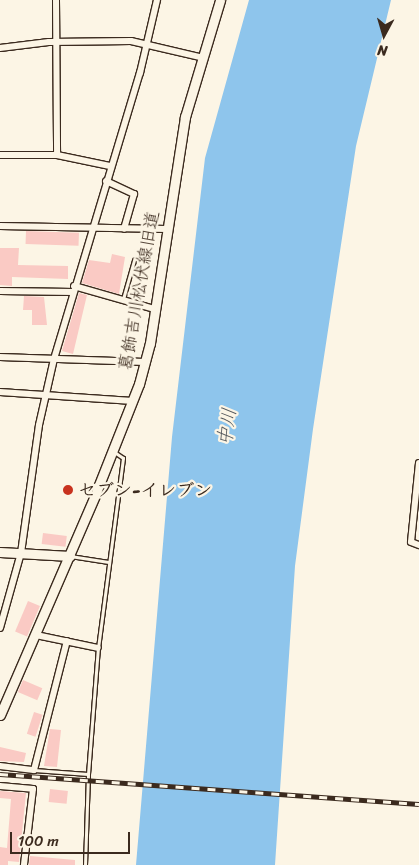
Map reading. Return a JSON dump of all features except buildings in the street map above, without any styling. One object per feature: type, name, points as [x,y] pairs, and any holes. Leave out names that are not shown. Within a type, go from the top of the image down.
[{"type":"street","points":[[56,0],[57,155]]},
{"type":"street","points":[[0,628],[21,553],[46,394],[54,359],[73,289],[147,44],[157,0]]},
{"type":"street","name":"葛飾吉川松伏線旧道","points":[[0,715],[70,556],[134,401],[155,309],[184,125],[200,57],[220,0]]},
{"type":"street","points":[[0,48],[56,42],[131,41],[200,57]]},
{"type":"street","points":[[0,155],[57,155],[110,166]]},
{"type":"street","points":[[106,181],[134,194],[124,228]]},
{"type":"street","points":[[0,226],[167,229]]},
{"type":"street","points":[[0,291],[73,289],[155,309]]},
{"type":"street","points":[[0,357],[144,362]]},
{"type":"street","points":[[0,392],[134,401]]},
{"type":"street","points":[[419,463],[411,542],[419,545]]},
{"type":"street","points":[[0,552],[70,556]]},
{"type":"street","points":[[36,635],[98,648]]},
{"type":"street","points":[[0,766],[34,770],[67,641]]},
{"type":"street","points":[[0,690],[9,694]]},
{"type":"street","points":[[0,786],[33,789],[24,865]]},
{"type":"lane","points":[[123,300],[134,260]]},
{"type":"lane","points":[[85,865],[88,774],[98,648],[123,458],[113,452]]},
{"type":"lane","points":[[70,556],[109,562]]},
{"type":"lane","points":[[34,770],[88,774]]},
{"type":"water","name":"中川","points":[[249,0],[391,0],[356,146],[313,429],[295,566],[275,865],[136,865],[172,437],[205,158]]},
{"type":"railway","points":[[0,774],[419,804]]},
{"type":"place","name":"セブン-イレブン","points":[[68,490]]}]
